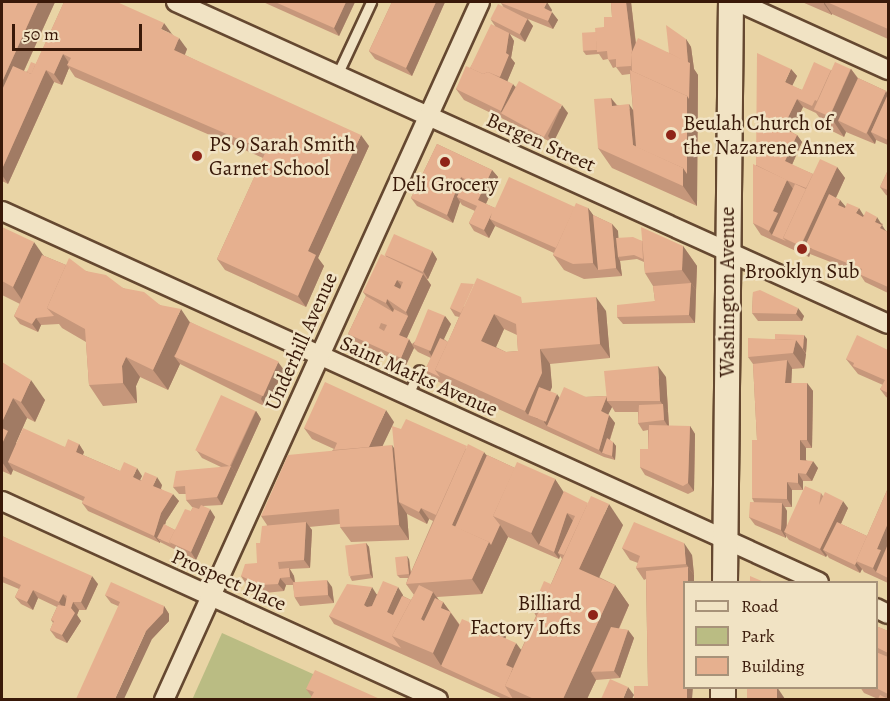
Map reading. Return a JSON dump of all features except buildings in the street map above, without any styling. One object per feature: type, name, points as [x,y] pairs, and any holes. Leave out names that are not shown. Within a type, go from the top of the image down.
[{"type":"main road","name":"Washington Avenue","points":[[725,581],[731,2]]},
{"type":"street","name":"Bergen Street","points":[[176,2],[888,324]]},
{"type":"street","name":"Underhill Avenue","points":[[164,699],[480,2]]},
{"type":"street","points":[[738,2],[888,70]]},
{"type":"street","name":"Saint Marks Avenue","points":[[2,211],[817,581]]},
{"type":"street","name":"Prospect Place","points":[[2,501],[438,699]]},
{"type":"lane","points":[[337,75],[371,2]]},
{"type":"lane","points":[[408,394],[419,370]]},
{"type":"green space","points":[[222,633],[333,683],[325,699],[192,700]]},
{"type":"place","name":"Beulah Church of the Nazarene Annex","points":[[671,135]]},
{"type":"place","name":"PS 9 Sarah Smith Garnet School","points":[[197,156]]},
{"type":"place","name":"Deli Grocery","points":[[445,162]]},
{"type":"place","name":"Brooklyn Sub","points":[[802,249]]},
{"type":"place","name":"Billiard Factory Lofts","points":[[593,615]]}]
